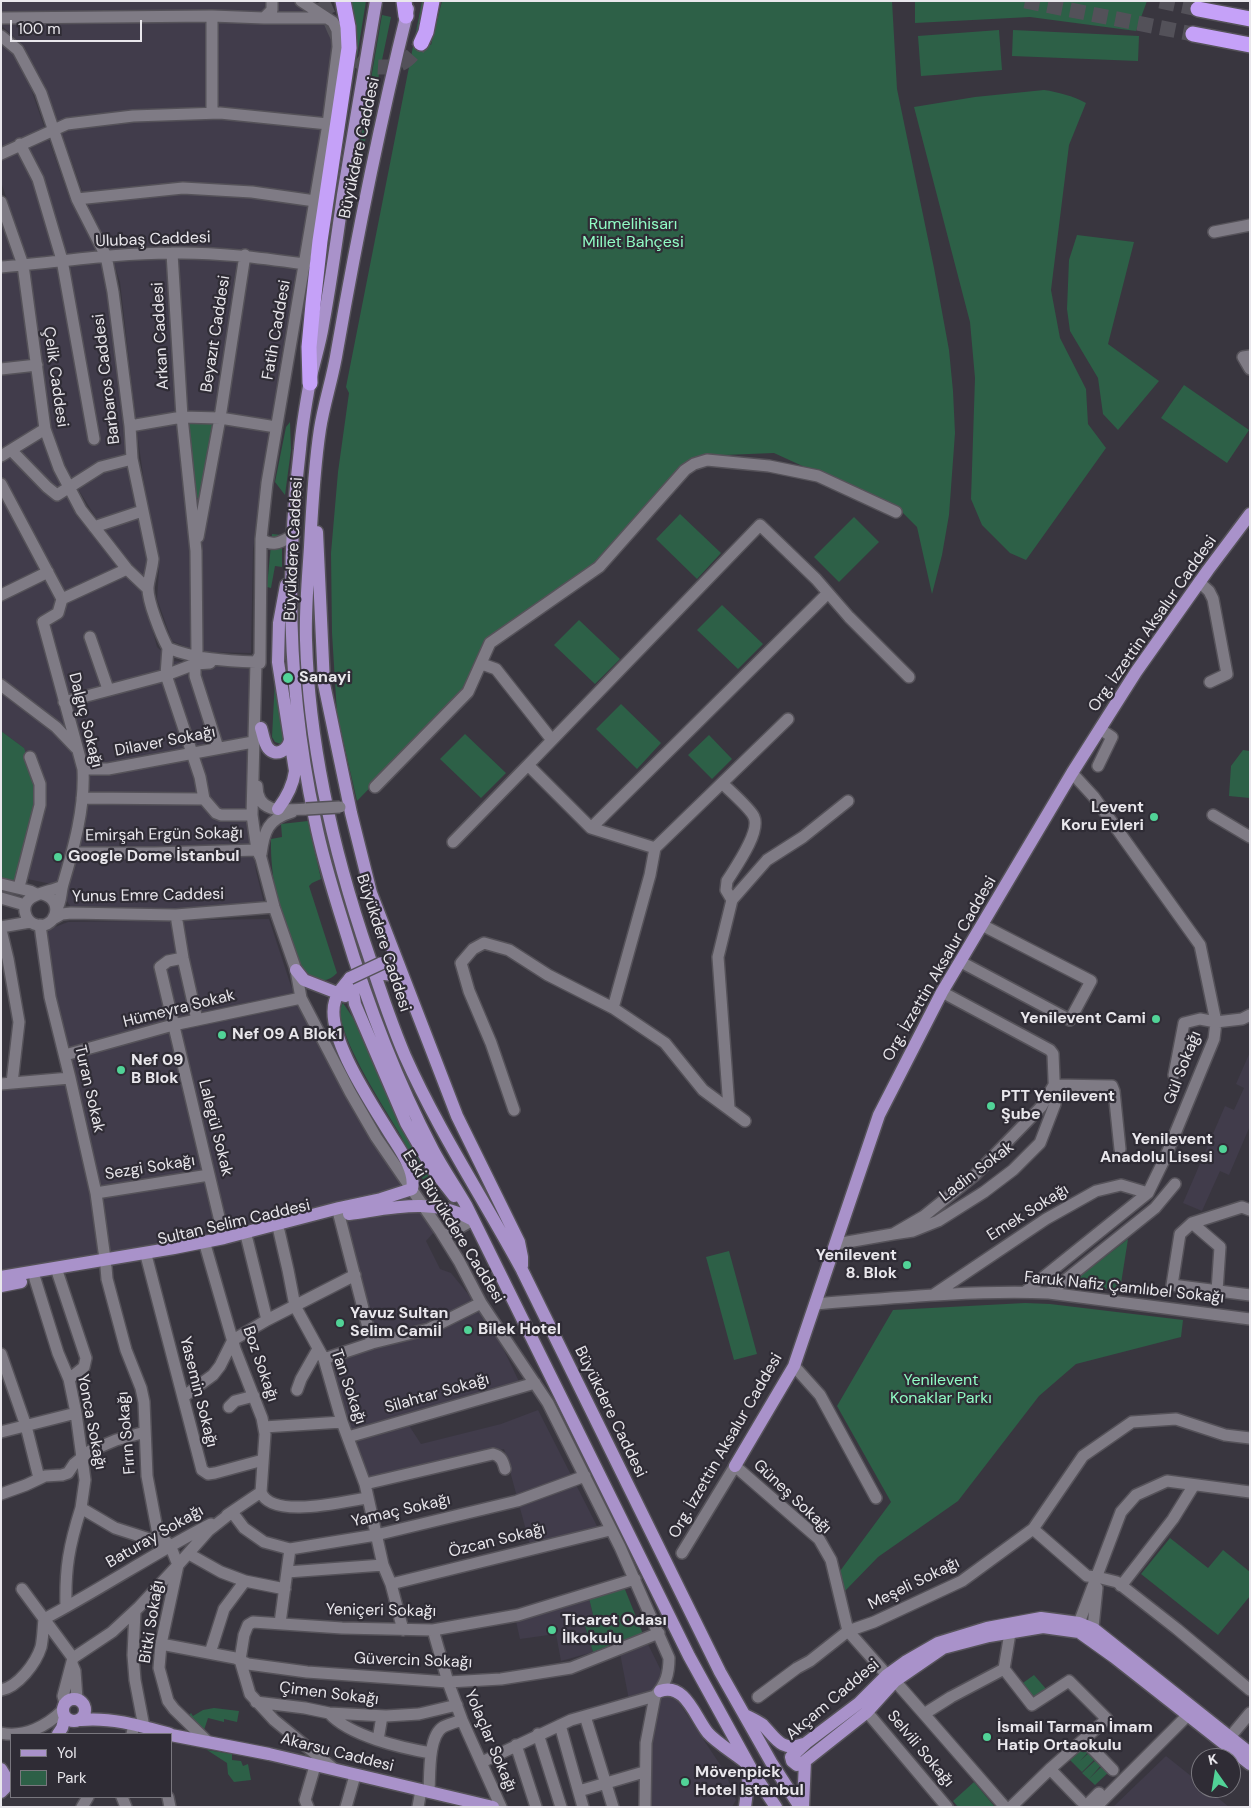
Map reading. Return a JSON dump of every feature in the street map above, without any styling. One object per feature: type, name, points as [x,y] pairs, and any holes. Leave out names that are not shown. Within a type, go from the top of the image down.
[{"type":"highway","points":[[310,383],[309,347],[312,304],[348,55],[348,27],[343,1]]},
{"type":"highway","points":[[422,43],[432,1]]},
{"type":"highway","points":[[1198,9],[1250,19]]},
{"type":"highway","points":[[1193,34],[1250,45]]},
{"type":"main road","name":"Büyükdere Caddesi","points":[[376,1],[343,195],[323,328],[310,383],[300,448],[292,566],[292,649],[298,721],[311,804],[330,882],[365,992],[393,1064],[434,1152],[466,1205],[689,1656],[750,1767],[776,1807]]},
{"type":"main road","name":"Büyükdere Caddesi","points":[[407,6],[372,163],[342,316],[337,353],[321,424],[312,507],[306,612],[308,674],[319,763],[339,862],[378,986],[404,1054],[440,1129],[484,1201],[522,1270],[716,1664],[784,1784],[802,1807]]},
{"type":"main road","points":[[312,507],[319,557],[324,684],[346,810],[383,927],[457,1116],[519,1242],[522,1270]]},
{"type":"main road","name":"Org. İzzettin Aksalur Caddesi","points":[[734,1466],[794,1366],[879,1115],[942,992],[1072,773],[1136,672],[1199,582],[1250,514]]},
{"type":"main road","points":[[278,809],[293,784],[295,770],[278,662],[282,603],[286,582],[292,566]]},
{"type":"main road","points":[[261,728],[266,745],[270,750],[277,752],[288,748],[290,740]]},
{"type":"main road","points":[[323,988],[340,986],[355,981],[382,968],[386,953],[386,939],[383,927]]},
{"type":"main road","points":[[382,968],[396,977],[417,1014]]},
{"type":"main road","points":[[296,970],[304,980],[339,993],[354,1004]]},
{"type":"main road","points":[[355,981],[353,991],[354,1004],[406,1123],[420,1149],[450,1192],[466,1205]]},
{"type":"main road","points":[[355,981],[339,993],[335,1000],[333,1012],[337,1036],[350,1065],[403,1156],[414,1182],[412,1189]]},
{"type":"main road","name":"Sultan Selim Caddesi","points":[[225,1241],[247,1239],[339,1208],[381,1199],[412,1189]]},
{"type":"main road","name":"Sultan Selim Caddesi","points":[[1,1276],[147,1259],[339,1215],[423,1205],[461,1213],[473,1220]]},
{"type":"main road","name":"Sultan Selim Caddesi","points":[[1,1286],[106,1263],[206,1245]]},
{"type":"main road","name":"Akçam Caddesi","points":[[863,1707],[806,1743],[791,1757],[792,1761],[797,1765],[806,1761],[863,1707],[904,1662],[938,1643],[987,1628],[1042,1618],[1079,1623],[1250,1764]]},
{"type":"main road","name":"Akçam Caddesi","points":[[891,1678],[942,1648],[989,1636],[1043,1627],[1093,1635]]},
{"type":"main road","points":[[657,1694],[670,1688],[677,1691],[684,1697],[709,1734],[750,1767],[745,1807]]},
{"type":"main road","name":"Akçam Caddesi","points":[[1186,1710],[1230,1737],[1250,1753]]},
{"type":"main road","points":[[59,1733],[73,1711]]},
{"type":"main road","points":[[67,1733],[73,1711]]},
{"type":"main road","name":"Akarsu Caddesi","points":[[73,1711],[89,1719],[164,1733]]},
{"type":"main road","points":[[744,1714],[761,1724],[771,1736],[783,1744],[793,1747],[806,1743]]},
{"type":"main road","name":"Akarsu Caddesi","points":[[172,1734],[262,1752],[494,1807]]},
{"type":"main road","points":[[802,1807],[806,1761]]},
{"type":"main road","points":[[4,1790],[7,1779],[5,1769]]},
{"type":"street","points":[[264,18],[272,10],[272,1]]},
{"type":"street","points":[[301,1],[325,18]]},
{"type":"street","points":[[212,16],[212,113]]},
{"type":"street","points":[[1,18],[212,16],[325,18]]},
{"type":"street","name":"Fatih Caddesi","points":[[258,659],[261,539],[267,483],[328,124],[338,47],[337,30],[333,22],[325,18]]},
{"type":"street","name":"Barbaros Caddesi","points":[[1,36],[18,50],[40,93],[77,199],[106,256],[113,292],[130,426],[132,459],[152,559],[148,588],[158,628],[168,648]]},
{"type":"street","points":[[1,154],[67,124],[133,116],[212,113],[250,115],[328,124]]},
{"type":"street","points":[[20,144],[38,179],[62,260],[94,439]]},
{"type":"street","points":[[77,199],[183,188],[252,192],[315,201]]},
{"type":"street","name":"Çelik Caddesi","points":[[1,202],[23,265],[45,430],[59,468],[81,510],[127,569],[148,588]]},
{"type":"street","points":[[1214,232],[1250,225]]},
{"type":"street","name":"Ulubaş Caddesi","points":[[1,267],[106,256],[172,252],[245,255],[305,264]]},
{"type":"street","name":"Arkan Caddesi","points":[[172,252],[182,417],[196,551]]},
{"type":"street","name":"Beyazıt Caddesi","points":[[196,551],[220,418],[245,255]]},
{"type":"street","points":[[1250,356],[1243,357],[1250,369]]},
{"type":"street","points":[[1,369],[37,365]]},
{"type":"street","points":[[130,426],[182,417],[220,418],[276,427]]},
{"type":"street","points":[[45,430],[6,453],[57,495],[101,467],[132,459]]},
{"type":"street","points":[[375,787],[468,692],[490,643],[599,567],[685,470],[694,464],[707,460],[770,466],[818,476],[896,512]]},
{"type":"street","points":[[1,484],[62,600]]},
{"type":"street","points":[[94,527],[142,511]]},
{"type":"street","points":[[453,842],[760,525],[816,579],[849,617],[909,677]]},
{"type":"street","points":[[261,539],[266,543],[273,544],[294,534]]},
{"type":"street","points":[[196,551],[195,676],[218,748]]},
{"type":"street","name":"Dalgıç Sokağı","points":[[54,914],[61,899],[62,886],[72,853],[82,798],[82,769],[43,622],[58,613],[62,600],[127,569]]},
{"type":"street","points":[[1,595],[48,572]]},
{"type":"street","points":[[1199,582],[1209,591],[1212,599],[1227,674],[1210,682]]},
{"type":"street","points":[[591,828],[828,593]]},
{"type":"street","points":[[90,637],[108,690]]},
{"type":"street","points":[[252,815],[221,815],[216,813],[204,800],[200,777],[166,675],[168,648],[196,660],[258,659],[261,728],[258,798],[267,807],[278,809],[346,810]]},
{"type":"street","name":"Eski Büyükdere Caddesi","points":[[258,659],[253,742],[252,815],[259,854],[274,907],[296,970],[301,998],[350,1092],[376,1137],[444,1236],[481,1303],[548,1403],[635,1579],[669,1658],[669,1673],[657,1694],[646,1742],[644,1772],[645,1807]]},
{"type":"street","points":[[64,702],[166,675],[196,660]]},
{"type":"street","points":[[482,664],[496,669],[552,740]]},
{"type":"street","points":[[1,685],[56,727],[77,750]]},
{"type":"street","points":[[613,1008],[650,875],[655,848],[788,718]]},
{"type":"street","points":[[1098,766],[1112,737],[1100,729]]},
{"type":"street","name":"Dilaver Sokağı","points":[[82,769],[108,770],[253,742]]},
{"type":"street","points":[[19,887],[40,805],[40,784],[30,757]]},
{"type":"street","points":[[528,765],[591,828],[655,848]]},
{"type":"street","name":"Gül Sokağı","points":[[1025,1292],[1148,1193],[1165,1158],[1214,1039],[1216,1022],[1200,945],[1099,802],[1072,773]]},
{"type":"street","points":[[722,783],[754,816],[756,826],[727,882],[726,890],[732,900]]},
{"type":"street","points":[[82,798],[204,800]]},
{"type":"street","points":[[729,1108],[718,957],[732,900],[767,860],[803,837],[848,801]]},
{"type":"street","points":[[259,854],[262,828],[268,818],[278,809]]},
{"type":"street","points":[[259,854],[266,830],[270,824],[286,814],[306,809]]},
{"type":"street","points":[[1213,814],[1250,837]]},
{"type":"street","name":"Emirşah Ergün Sokağı","points":[[72,853],[259,854]]},
{"type":"street","points":[[1,884],[46,895],[53,901],[54,914],[45,925],[35,924],[1,928],[19,1022],[6,1084],[70,1078]]},
{"type":"street","points":[[35,924],[25,914],[25,905],[28,900],[39,894],[54,891],[62,886]]},
{"type":"street","points":[[1,898],[25,905]]},
{"type":"street","name":"Yunus Emre Caddesi","points":[[54,914],[176,915],[274,907]]},
{"type":"street","points":[[176,915],[183,958],[197,1020]]},
{"type":"street","name":"Turan Sokak","points":[[35,924],[50,998],[96,1193],[106,1263]]},
{"type":"street","points":[[961,962],[1070,1020],[1091,981],[982,925]]},
{"type":"street","points":[[514,1110],[491,1043],[469,991],[460,963],[473,949],[484,943],[509,950],[548,975],[613,1008],[664,1043],[703,1090],[745,1121]]},
{"type":"street","name":"Lalegül Sokak","points":[[183,958],[168,961],[160,967],[225,1241]]},
{"type":"street","name":"Ladin Sokak","points":[[836,1244],[913,1231],[938,1221],[984,1192],[1013,1170],[1040,1142],[1055,1104],[1054,1054],[1050,1050],[942,992]]},
{"type":"street","name":"Hümeyra Sokak","points":[[64,1055],[197,1020],[301,998]]},
{"type":"street","points":[[1174,1075],[1184,1023],[1200,1019],[1216,1022],[1242,1019],[1250,1016]]},
{"type":"street","points":[[893,1234],[924,1216],[974,1174],[1041,1107],[1054,1085],[1112,1086],[1120,1149]]},
{"type":"street","points":[[1024,1124],[1032,1124],[1038,1131],[1040,1142]]},
{"type":"street","points":[[974,1174],[977,1185],[984,1192]]},
{"type":"street","name":"Sezgi Sokağı","points":[[96,1193],[210,1175]]},
{"type":"street","points":[[1049,1293],[1155,1208],[1175,1184]]},
{"type":"street","name":"Emek Sokağı","points":[[933,1295],[1046,1219],[1096,1191],[1121,1185],[1148,1193]]},
{"type":"street","points":[[1250,1210],[1242,1207],[1192,1222],[1180,1234],[1172,1285],[1250,1295]]},
{"type":"street","points":[[339,1215],[372,1344]]},
{"type":"street","points":[[444,1236],[473,1220]]},
{"type":"street","points":[[1192,1222],[1220,1247],[1217,1290]]},
{"type":"street","name":"Tan Sokağı","points":[[278,1228],[294,1306],[321,1354],[342,1422],[365,1484],[383,1565],[391,1584],[403,1630]]},
{"type":"street","points":[[247,1239],[268,1320]]},
{"type":"street","name":"Boz Sokağı","points":[[206,1245],[233,1340],[264,1428],[261,1492]]},
{"type":"street","name":"Yasemin Sokağı","points":[[147,1259],[202,1470],[204,1473],[215,1473],[263,1460]]},
{"type":"street","name":"Fırın Sokağı","points":[[106,1263],[106,1279],[126,1350],[141,1388],[144,1402],[146,1476],[157,1529],[161,1537],[170,1545],[178,1565]]},
{"type":"street","points":[[58,1274],[86,1358],[84,1367],[68,1380]]},
{"type":"street","points":[[183,1397],[213,1375],[223,1361],[233,1340],[355,1275]]},
{"type":"street","name":"Yonca Sokağı","points":[[34,1279],[68,1380],[83,1456],[85,1480],[81,1508],[67,1557],[65,1578],[66,1608]]},
{"type":"street","name":"Faruk Nafiz Çamlıbel Sokağı","points":[[815,1304],[933,1295],[1025,1292],[1049,1293],[1250,1319]]},
{"type":"street","points":[[298,1390],[301,1379],[321,1354],[372,1344],[429,1329],[481,1303]]},
{"type":"street","points":[[1,1354],[26,1426],[39,1478]]},
{"type":"street","points":[[794,1366],[820,1395],[876,1498]]},
{"type":"street","name":"Silahtar Sokağı","points":[[348,1437],[535,1383]]},
{"type":"street","points":[[229,1408],[235,1401],[254,1396]]},
{"type":"street","points":[[1,1432],[76,1413]]},
{"type":"street","name":"Meşeli Sokağı","points":[[758,1697],[797,1668],[810,1661],[848,1631],[874,1622],[962,1581],[1033,1530],[1083,1456],[1132,1422],[1176,1419],[1226,1435],[1250,1438]]},
{"type":"street","points":[[264,1428],[342,1422]]},
{"type":"street","points":[[1,1494],[39,1478],[68,1473],[90,1451],[116,1440],[145,1432]]},
{"type":"street","points":[[365,1484],[494,1454],[503,1460],[505,1468]]},
{"type":"street","name":"Org. İzzettin Aksalur Caddesi","points":[[682,1553],[734,1466]]},
{"type":"street","name":"Güneş Sokağı","points":[[734,1466],[819,1539],[831,1560],[848,1631],[1005,1807]]},
{"type":"street","name":"Yamaç Sokağı","points":[[232,1512],[244,1528],[264,1542],[290,1548],[376,1535],[517,1501],[585,1476]]},
{"type":"street","points":[[1079,1623],[1121,1512],[1136,1495],[1167,1481],[1250,1492]]},
{"type":"street","points":[[1121,1586],[1173,1519],[1194,1485]]},
{"type":"street","points":[[261,1492],[264,1498],[270,1501],[281,1506],[296,1508],[308,1508],[367,1498]]},
{"type":"street","name":"Baturay Sokağı","points":[[44,1619],[127,1573],[170,1545],[232,1512],[261,1492]]},
{"type":"street","points":[[81,1508],[115,1528],[170,1545]]},
{"type":"street","name":"Bitki Sokağı","points":[[208,1742],[168,1701],[159,1668],[161,1644],[178,1565],[208,1531],[232,1512]]},
{"type":"street","name":"Özcan Sokağı","points":[[391,1584],[610,1530]]},
{"type":"street","points":[[1033,1530],[1087,1576],[1117,1582],[1250,1690]]},
{"type":"street","points":[[280,1623],[290,1548]]},
{"type":"street","points":[[189,1554],[221,1572],[245,1581],[285,1589]]},
{"type":"street","points":[[26,1733],[73,1711],[63,1696],[72,1661],[112,1632],[135,1611],[178,1565]]},
{"type":"street","points":[[287,1572],[383,1565]]},
{"type":"street","points":[[1093,1635],[1097,1577]]},
{"type":"street","name":"Yeniçeri Sokağı","points":[[240,1660],[244,1635],[248,1625],[253,1622],[342,1628],[433,1630],[518,1615],[635,1579]]},
{"type":"street","points":[[210,1653],[224,1609],[245,1581]]},
{"type":"street","points":[[22,1589],[72,1661]]},
{"type":"street","points":[[135,1611],[133,1655],[137,1728]]},
{"type":"street","points":[[1,1690],[12,1687],[20,1681],[30,1668],[40,1650],[44,1619]]},
{"type":"street","name":"Yolaçlar Sokağı","points":[[433,1630],[456,1705],[501,1807]]},
{"type":"street","points":[[1010,1632],[1004,1669],[1032,1705],[1069,1682],[1106,1719],[1050,1769],[1018,1804]]},
{"type":"street","name":"Güvercin Sokağı","points":[[161,1644],[210,1653],[240,1660],[248,1664],[306,1672],[448,1682],[502,1679],[571,1668],[658,1633]]},
{"type":"street","points":[[240,1660],[250,1694],[256,1702],[292,1736],[336,1770]]},
{"type":"street","points":[[924,1714],[951,1697],[1004,1669]]},
{"type":"street","points":[[482,1762],[560,1725],[657,1694]]},
{"type":"street","name":"Çimen Sokağı","points":[[256,1702],[295,1706],[329,1713],[382,1716],[419,1714],[456,1705]]},
{"type":"street","name":"Selvili Sokağı","points":[[863,1707],[947,1807]]},
{"type":"street","points":[[1050,1769],[1083,1804],[1186,1710]]},
{"type":"street","points":[[1096,1807],[1186,1710]]},
{"type":"street","points":[[329,1713],[342,1725],[378,1740],[408,1749],[431,1753]]},
{"type":"street","points":[[1230,1737],[1250,1713]]},
{"type":"street","points":[[378,1740],[382,1716]]},
{"type":"street","points":[[585,1716],[613,1807]]},
{"type":"street","points":[[418,1807],[425,1791],[431,1753],[438,1731],[443,1727],[462,1720]]},
{"type":"street","points":[[560,1725],[583,1807]]},
{"type":"street","points":[[538,1734],[561,1807]]},
{"type":"street","points":[[1084,1740],[1112,1770]]},
{"type":"street","points":[[516,1745],[536,1807]]},
{"type":"street","points":[[308,1807],[305,1800],[315,1766]]},
{"type":"street","points":[[579,1791],[644,1772]]},
{"type":"street","points":[[346,1807],[354,1779]]},
{"type":"shaded area","points":[[1,1],[292,1],[334,27],[334,69],[280,364],[269,452],[253,550],[251,653],[199,652],[172,641],[157,599],[159,570],[150,525],[138,439],[120,282],[110,251],[84,196],[45,86],[22,45],[1,25]]},
{"type":"shaded area","points":[[1,42],[8,47],[25,72],[69,197],[102,257],[123,418],[147,559],[144,580],[112,543],[78,489],[54,444],[27,259],[1,182]]},
{"type":"shaded area","points":[[1,215],[17,265],[40,433],[67,497],[104,550],[142,590],[157,647],[173,661],[250,669],[248,803],[256,871],[265,907],[144,910],[71,907],[56,885],[18,877],[24,748],[1,731]]},
{"type":"shaded area","points":[[269,919],[291,986],[333,1071],[372,1142],[405,1186],[335,1202],[226,1233],[1,1272],[1,1090],[66,1083],[38,963],[34,935],[68,922]]},
{"type":"shaded area","name":"Yenilevent Anadolu Lisesi","points":[[1250,1052],[1250,1126],[1229,1175],[1220,1171],[1202,1211],[1183,1203],[1225,1106],[1234,1110],[1244,1088],[1236,1084]]},
{"type":"shaded area","points":[[420,1208],[435,1231],[426,1241],[440,1269],[451,1273],[490,1321],[524,1392],[408,1424],[421,1444],[501,1424],[538,1410],[598,1528],[530,1545],[504,1449],[368,1478],[325,1355],[369,1340],[339,1221]]},
{"type":"shaded area","name":"Ticaret Odası İlkokulu","points":[[589,1598],[595,1623],[585,1626],[593,1652],[561,1661],[556,1634],[520,1639],[516,1621]]},
{"type":"shaded area","points":[[643,1634],[671,1691],[725,1772],[736,1800],[732,1807],[642,1807],[652,1701],[629,1700],[618,1643]]},
{"type":"shaded area","points":[[1166,1756],[1191,1776],[1191,1798],[1218,1798],[1229,1807],[1113,1807]]},
{"type":"green space","points":[[348,1],[366,1],[353,81],[349,80]]},
{"type":"green space","name":"Rumelihisarı Millet Bahçesi","points":[[422,1],[427,1],[421,39],[431,45],[442,1],[892,1],[897,89],[949,350],[955,433],[949,515],[942,555],[932,594],[917,527],[901,511],[774,453],[699,456],[691,459],[594,567],[486,642],[466,689],[357,801],[337,714],[332,633],[331,553],[338,472],[349,393],[346,387]]},
{"type":"green space","points":[[915,1],[1147,1],[1136,31],[1030,17],[915,23]]},
{"type":"green space","points":[[382,15],[391,17],[358,175],[355,172]]},
{"type":"green space","points":[[999,30],[1002,70],[921,76],[918,36]]},
{"type":"green space","points":[[1013,30],[1139,36],[1138,61],[1012,56]]},
{"type":"green space","points":[[1044,90],[1076,98],[1086,103],[1069,145],[1051,290],[1060,338],[1086,389],[1088,424],[1106,448],[1026,560],[1010,553],[982,525],[971,499],[975,378],[970,322],[914,107],[975,97]]},
{"type":"green space","points":[[1077,235],[1134,242],[1108,344],[1159,381],[1118,430],[1103,414],[1098,378],[1070,331],[1067,309],[1069,260]]},
{"type":"green space","points":[[1184,385],[1249,430],[1227,463],[1161,418]]},
{"type":"green space","points":[[187,421],[214,423],[200,498],[193,498]]},
{"type":"green space","points":[[290,422],[291,450],[285,495],[275,482],[286,427]]},
{"type":"green space","points":[[680,514],[721,553],[697,579],[656,539]]},
{"type":"green space","points":[[854,517],[879,542],[839,582],[814,557]]},
{"type":"green space","points":[[272,534],[282,535],[282,567],[275,566],[271,588],[267,587]]},
{"type":"green space","points":[[722,605],[763,644],[738,669],[697,630]]},
{"type":"green space","points":[[579,620],[620,659],[595,684],[554,645]]},
{"type":"green space","points":[[275,679],[284,741],[281,744],[275,742],[272,737]]},
{"type":"green space","points":[[621,704],[661,743],[637,769],[596,729]]},
{"type":"green space","points":[[1,731],[24,748],[36,782],[38,807],[17,884],[1,880]]},
{"type":"green space","points":[[465,734],[506,773],[481,798],[440,759]]},
{"type":"green space","points":[[709,735],[732,759],[712,779],[688,755]]},
{"type":"green space","points":[[1243,750],[1250,751],[1250,798],[1229,796],[1231,766]]},
{"type":"green space","points":[[308,821],[321,879],[309,886],[337,973],[325,980],[308,975],[299,966],[281,913],[272,869],[271,839],[282,837],[281,824]]},
{"type":"green space","points":[[343,1003],[353,1018],[396,1115],[441,1200],[431,1196],[402,1139],[360,1067],[344,1028],[341,1013]]},
{"type":"green space","points":[[1128,1239],[1120,1290],[1069,1285]]},
{"type":"green space","points":[[729,1251],[757,1354],[734,1360],[706,1257]]},
{"type":"green space","name":"Yenilevent Konaklar Parkı","points":[[1025,1303],[1050,1304],[1183,1320],[1181,1337],[1076,1364],[1039,1396],[958,1501],[878,1557],[844,1592],[840,1571],[891,1502],[837,1406],[893,1310]]},
{"type":"green space","points":[[1170,1538],[1208,1568],[1223,1550],[1250,1572],[1250,1596],[1218,1635],[1141,1574]]},
{"type":"green space","points":[[624,1587],[643,1634],[593,1652],[585,1626],[595,1623],[589,1598]]},
{"type":"green space","points":[[1034,1675],[1047,1690],[1032,1701],[1020,1685]]},
{"type":"green space","points":[[214,1708],[239,1711],[237,1722],[224,1719],[224,1722],[208,1718],[204,1730],[188,1716],[191,1713],[193,1716],[203,1710]]},
{"type":"green space","points":[[1084,1743],[1090,1750],[1080,1761],[1091,1751],[1097,1757],[1082,1772],[1068,1758]]},
{"type":"green space","points":[[207,1750],[232,1754],[232,1760],[241,1761],[243,1766],[248,1764],[251,1780],[234,1782],[228,1774],[227,1763]]},
{"type":"green space","points":[[1098,1758],[1103,1763],[1089,1779],[1104,1764],[1111,1770],[1095,1785],[1082,1773]]},
{"type":"green space","points":[[974,1782],[995,1807],[958,1807],[953,1801]]},
{"type":"tunnel","points":[[322,1],[343,46],[360,62],[371,66],[391,67],[402,63],[410,57],[421,43]]},
{"type":"tunnel","points":[[1025,1],[1193,34]]},
{"type":"tunnel","points":[[1160,1],[1198,9]]},
{"type":"place","name":"Sanayi","points":[[288,678]]},
{"type":"place","name":"Levent Koru Evleri","points":[[1154,817]]},
{"type":"place","name":"Google Dome İstanbul","points":[[58,857]]},
{"type":"place","name":"Yenilevent Cami","points":[[1156,1019]]},
{"type":"place","name":"Nef 09 A Blok1","points":[[222,1035]]},
{"type":"place","name":"Nef 09 B Blok","points":[[121,1070]]},
{"type":"place","name":"PTT Yenilevent Şube","points":[[991,1106]]},
{"type":"place","name":"Yenilevent Anadolu Lisesi","points":[[1223,1149]]},
{"type":"place","name":"Yenilevent 8. Blok","points":[[907,1265]]},
{"type":"place","name":"Yavuz Sultan Selim Camiİ","points":[[340,1323]]},
{"type":"place","name":"Bilek Hotel","points":[[468,1330]]},
{"type":"place","name":"Ticaret Odası İlkokulu","points":[[552,1630]]},
{"type":"place","name":"İsmail Tarman İmam Hatip Ortaokulu","points":[[987,1737]]},
{"type":"place","name":"Mövenpick Hotel Istanbul","points":[[685,1782]]}]
